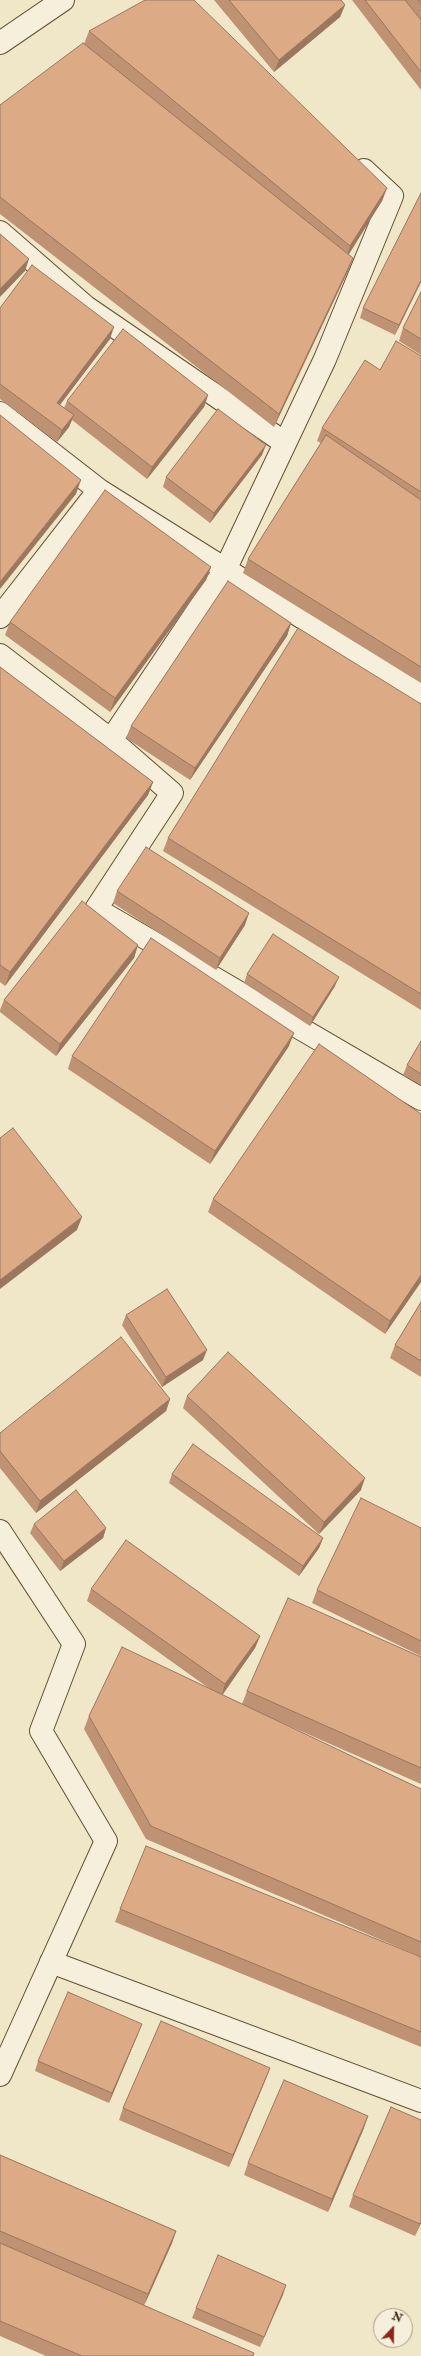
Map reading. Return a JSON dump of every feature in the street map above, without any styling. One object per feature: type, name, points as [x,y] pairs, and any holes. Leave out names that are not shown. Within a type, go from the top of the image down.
[{"type":"street","points":[[0,43],[63,0]]},
{"type":"street","points":[[111,740],[225,570],[325,359],[392,196],[352,158]]},
{"type":"street","points":[[0,232],[86,307],[285,443]]},
{"type":"street","points":[[0,413],[99,490],[421,692]]},
{"type":"street","points":[[0,617],[99,490]]},
{"type":"street","points":[[0,656],[111,740],[172,793],[96,909],[421,1099]]},
{"type":"street","points":[[0,1531],[74,1644],[41,1731],[106,1841],[0,2075]]},
{"type":"street","points":[[51,1962],[421,2101]]},
{"type":"building","points":[[145,0],[194,0],[387,188],[350,246],[89,31]]},
{"type":"building","points":[[229,0],[341,0],[345,5],[279,60]]},
{"type":"building","points":[[365,0],[405,0],[421,20],[421,72]]},
{"type":"building","points":[[83,43],[353,258],[279,414],[0,197],[0,105]]},
{"type":"building","points":[[421,193],[421,280],[399,325],[363,308]]},
{"type":"building","points":[[0,234],[29,259],[0,289]]},
{"type":"building","points":[[32,265],[114,327],[57,403],[74,415],[62,430],[0,384],[0,308]]},
{"type":"building","points":[[421,292],[421,339],[403,328]]},
{"type":"building","points":[[123,329],[208,395],[152,467],[67,401]]},
{"type":"building","points":[[396,341],[421,356],[421,492],[322,428],[365,360],[380,370]]},
{"type":"building","points":[[218,409],[266,445],[214,513],[166,477]]},
{"type":"building","points":[[0,415],[81,480],[0,582]]},
{"type":"building","points":[[326,435],[421,500],[421,667],[248,559]]},
{"type":"building","points":[[105,490],[211,567],[115,698],[10,622]]},
{"type":"building","points":[[228,581],[291,623],[195,768],[131,726]]},
{"type":"building","points":[[298,628],[421,704],[421,994],[168,838]]},
{"type":"building","points":[[0,667],[153,782],[10,972],[0,965]]},
{"type":"building","points":[[146,847],[249,913],[220,958],[117,891]]},
{"type":"building","points":[[82,901],[138,945],[60,1044],[4,1000]]},
{"type":"building","points":[[273,934],[339,977],[313,1017],[247,974]]},
{"type":"building","points":[[151,938],[294,1033],[215,1151],[72,1056]]},
{"type":"building","points":[[421,1041],[421,1074],[407,1065]]},
{"type":"building","points":[[319,1044],[421,1114],[421,1275],[390,1321],[213,1199]]},
{"type":"building","points":[[13,1128],[82,1217],[0,1280],[0,1138]]},
{"type":"building","points":[[167,1289],[207,1350],[166,1377],[126,1315]]},
{"type":"building","points":[[421,1302],[421,1361],[395,1345]]},
{"type":"building","points":[[121,1337],[170,1399],[40,1501],[0,1451],[0,1433]]},
{"type":"building","points":[[228,1352],[365,1478],[324,1522],[187,1396]]},
{"type":"building","points":[[193,1444],[323,1538],[303,1566],[172,1474]]},
{"type":"building","points":[[76,1490],[106,1528],[64,1561],[34,1524]]},
{"type":"building","points":[[361,1498],[421,1528],[421,1641],[317,1590]]},
{"type":"building","points":[[126,1540],[260,1636],[225,1684],[91,1589]]},
{"type":"building","points":[[288,1598],[421,1657],[421,1768],[247,1691]]},
{"type":"building","points":[[122,1647],[421,1789],[421,1942],[151,1826],[89,1716]]},
{"type":"building","points":[[146,1846],[421,1957],[421,2032],[120,1909]]},
{"type":"building","points":[[68,1992],[142,2024],[112,2093],[38,2061]]},
{"type":"building","points":[[161,2021],[270,2068],[233,2155],[123,2108]]},
{"type":"building","points":[[284,2080],[368,2116],[332,2199],[248,2163]]},
{"type":"building","points":[[391,2107],[421,2120],[420,2224],[353,2195]]},
{"type":"building","points":[[0,2155],[176,2231],[148,2294],[0,2231]]},
{"type":"building","points":[[0,2243],[254,2353],[253,2356],[82,2356],[0,2321]]},
{"type":"building","points":[[218,2255],[286,2285],[264,2337],[196,2308]]}]
